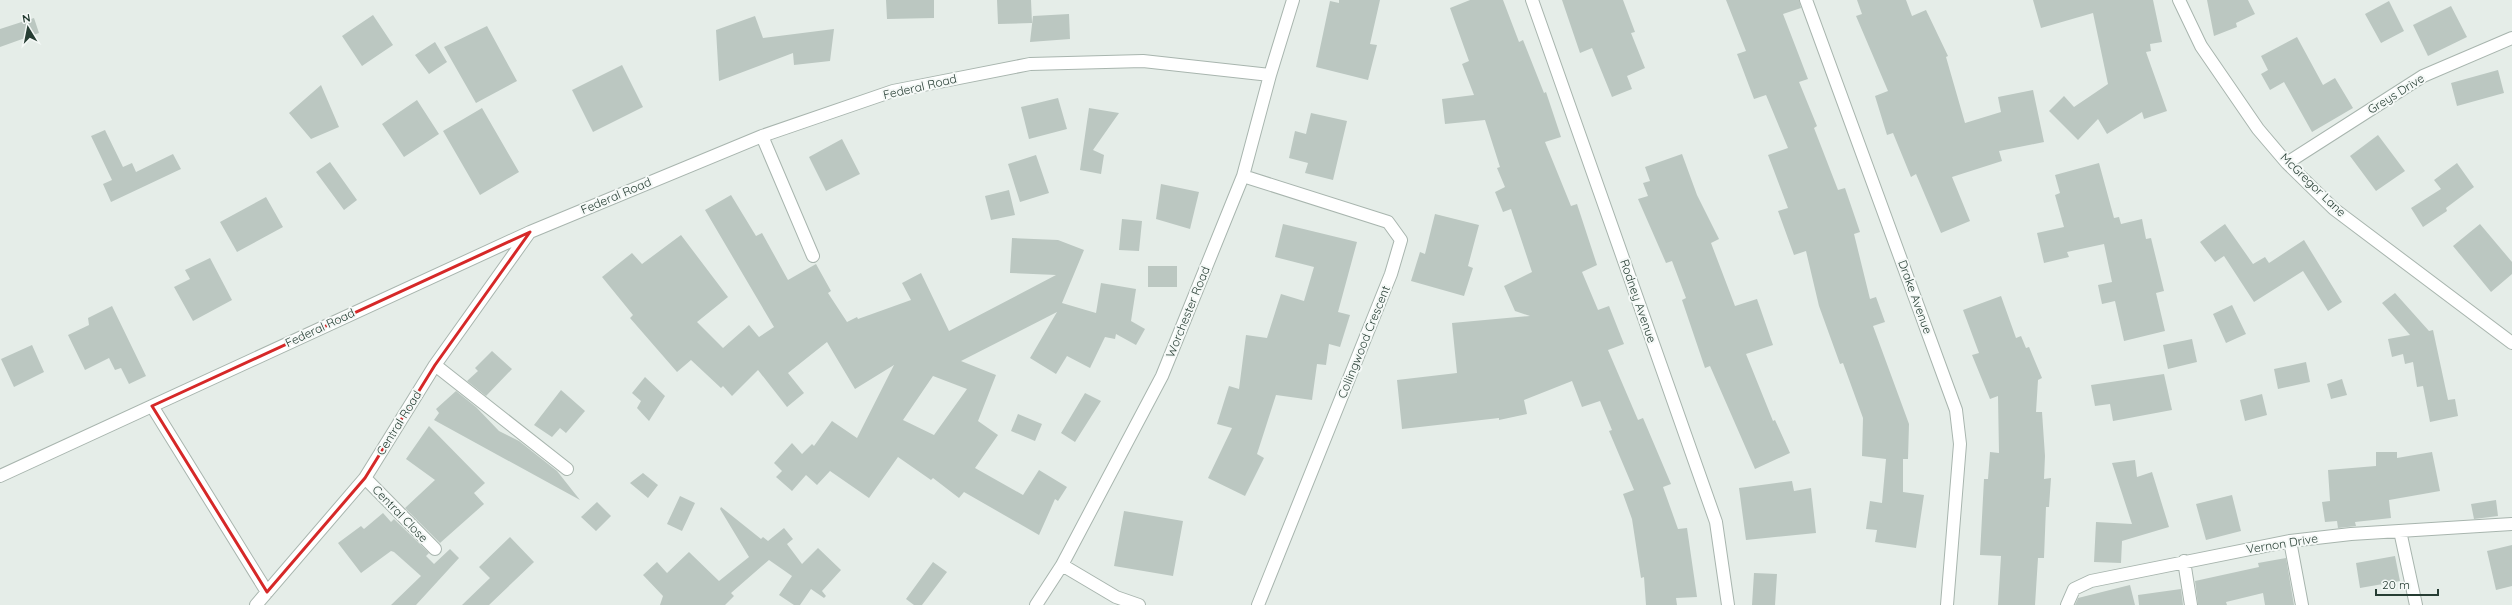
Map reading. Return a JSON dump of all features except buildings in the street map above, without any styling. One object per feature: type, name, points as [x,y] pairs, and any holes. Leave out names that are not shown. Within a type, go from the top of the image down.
[{"type":"street","name":"Worchester Road","points":[[1036,605],[1062,565],[1162,376],[1243,176],[1270,75],[1293,0]]},
{"type":"street","name":"Rodney Avenue","points":[[1532,0],[1716,522],[1728,605]]},
{"type":"street","name":"Drake Avenue","points":[[1806,0],[1956,410],[1960,444],[1947,605]]},
{"type":"street","name":"McGregor Lane","points":[[2179,0],[2201,46],[2258,129],[2287,163],[2334,209],[2512,343]]},
{"type":"street","name":"Greys Drive","points":[[2287,163],[2423,76],[2512,38]]},
{"type":"street","name":"Federal Road","points":[[0,476],[530,232],[762,136],[893,92],[1030,64],[1143,61],[1270,75]]},
{"type":"street","points":[[762,136],[813,256]]},
{"type":"street","name":"Collingwood Crescent","points":[[1243,176],[1388,222],[1401,240],[1391,274],[1258,605]]},
{"type":"street","name":"Central Road","points":[[256,605],[365,478],[435,364],[530,232]]},
{"type":"street","points":[[435,364],[567,469]]},
{"type":"street","points":[[152,406],[267,592]]},
{"type":"street","name":"Central Close","points":[[365,478],[435,549]]},
{"type":"street","name":"Vernon Drive","points":[[2067,605],[2074,589],[2091,582],[2184,561],[2290,541],[2400,531],[2512,524]]},
{"type":"street","points":[[2400,531],[2416,605]]},
{"type":"street","points":[[2290,541],[2302,605]]},
{"type":"street","points":[[2184,561],[2191,605]]},
{"type":"street","points":[[1062,565],[1116,597],[1139,605]]},
{"type":"highlighted area","points":[[530,232],[435,365],[365,478],[267,592],[152,406]]}]
